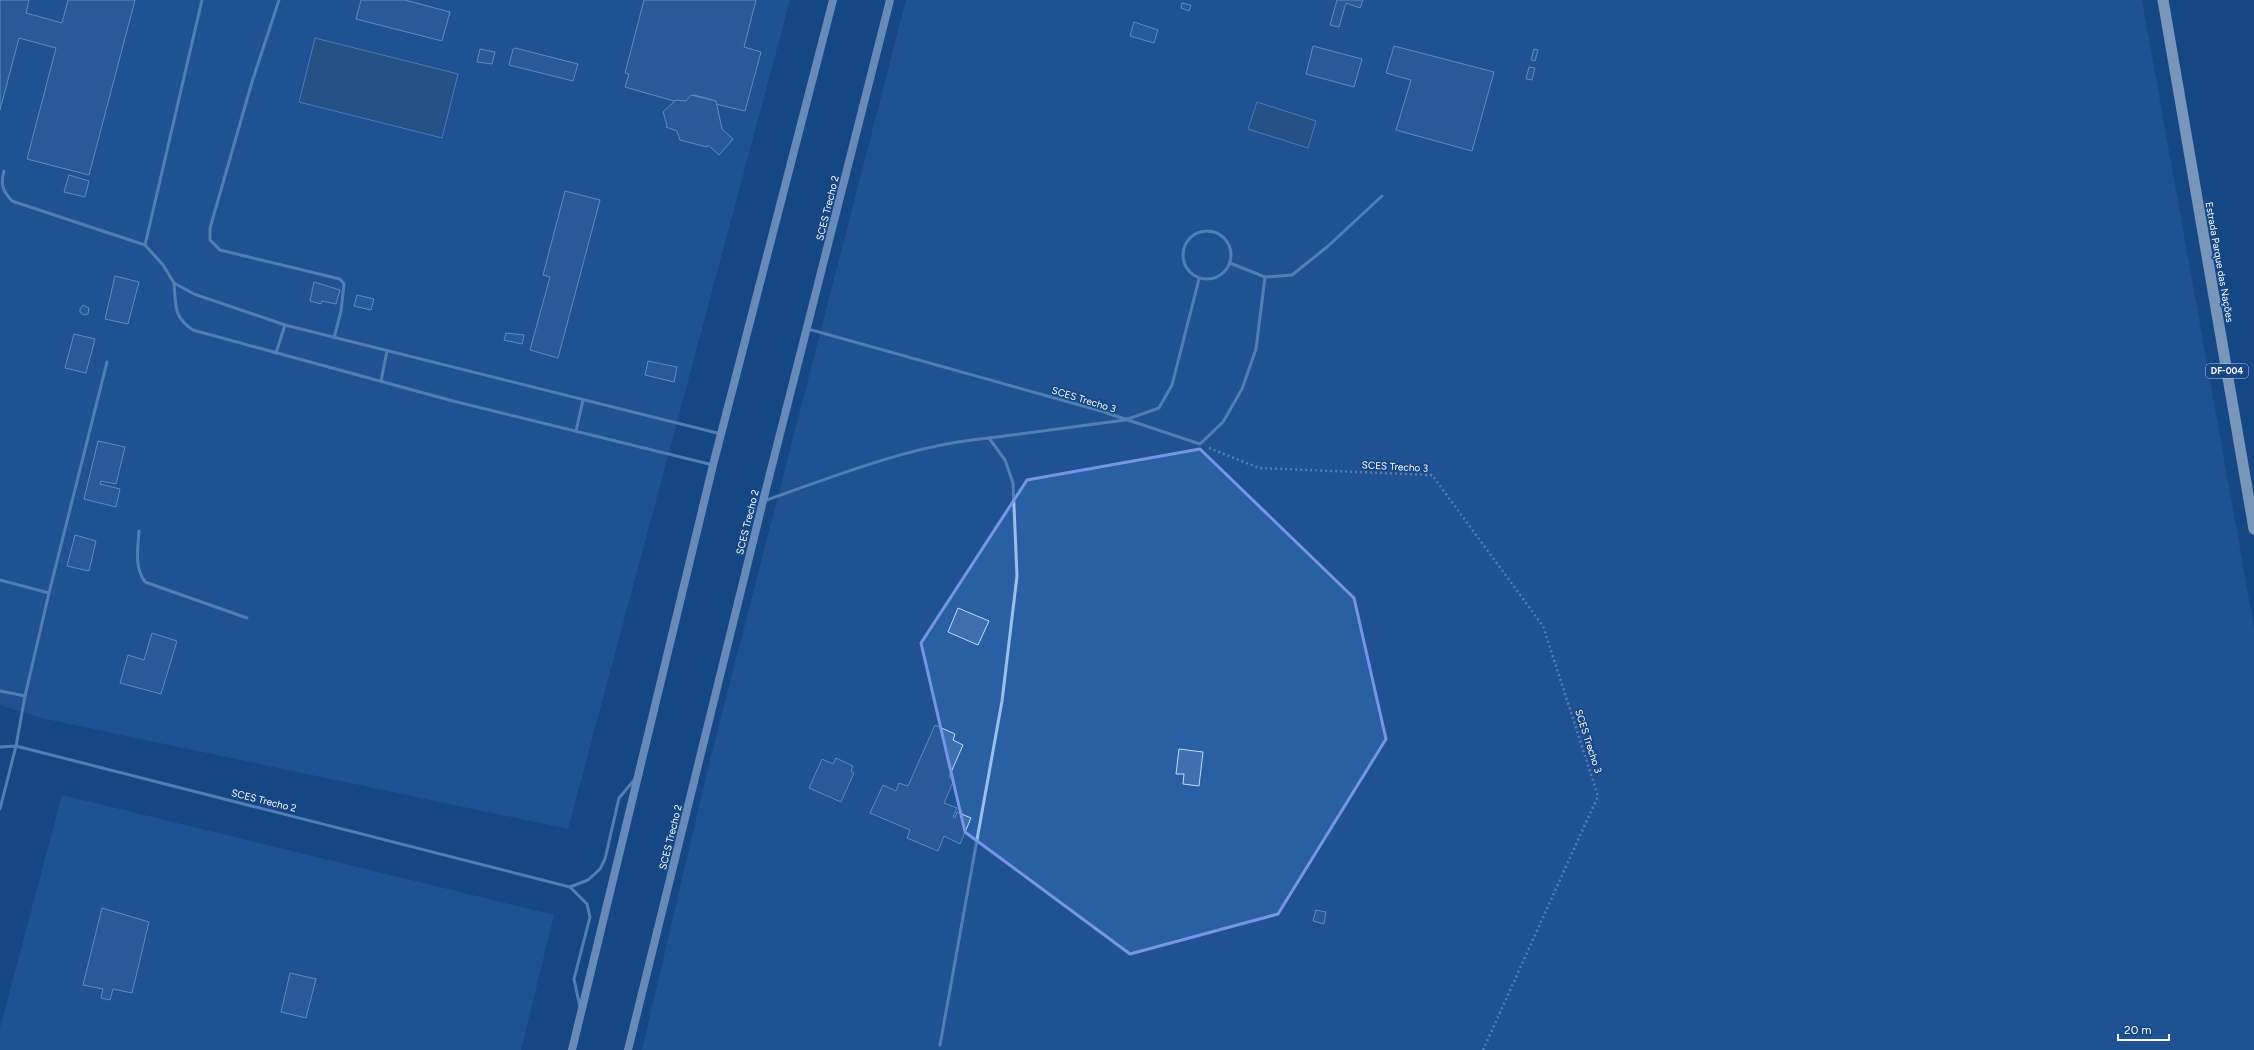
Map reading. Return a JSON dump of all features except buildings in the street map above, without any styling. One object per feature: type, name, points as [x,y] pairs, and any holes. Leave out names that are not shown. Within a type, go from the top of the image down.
[{"type":"highway","name":"Estrada Parque das Nações","points":[[2163,0],[2254,529]]},
{"type":"main road","points":[[572,1050],[713,465],[833,0]]},
{"type":"main road","name":"SCES Trecho 2","points":[[628,1050],[763,501],[890,0]]},
{"type":"lane","points":[[145,245],[202,0]]},
{"type":"lane","points":[[279,0],[252,82],[210,228],[210,240],[220,250],[340,279],[344,284],[341,311],[334,338]]},
{"type":"lane","points":[[4,171],[0,180],[3,190],[12,201],[145,245],[163,265],[174,283],[178,313],[184,324],[193,330],[381,381],[713,465]]},
{"type":"lane","points":[[1230,264],[1265,277],[1292,275],[1327,247],[1382,196]]},
{"type":"lane","points":[[1205,231],[1215,232],[1223,237],[1229,244],[1231,254],[1230,264],[1225,272],[1217,278],[1208,280],[1198,279],[1190,274],[1184,267],[1182,257],[1186,243],[1196,233],[1205,231]]},
{"type":"lane","points":[[1200,444],[1223,422],[1242,389],[1256,349],[1265,277]]},
{"type":"lane","points":[[763,501],[882,459],[929,448],[989,438],[1125,420],[1159,408],[1172,385],[1198,279]]},
{"type":"lane","points":[[174,283],[194,294],[285,325],[721,434]]},
{"type":"lane","points":[[276,353],[285,325]]},
{"type":"lane","name":"SCES Trecho 3","points":[[806,329],[1125,420],[1200,444]]},
{"type":"lane","points":[[381,381],[387,351]]},
{"type":"lane","points":[[0,809],[16,746],[25,696],[49,593],[107,362]]},
{"type":"lane","points":[[576,431],[583,400]]},
{"type":"lane","points":[[940,1045],[1000,709],[1017,576],[1013,483],[1005,460],[989,438]]},
{"type":"lane","points":[[139,531],[139,574],[145,582],[247,618]]},
{"type":"lane","points":[[0,580],[49,593]]},
{"type":"lane","points":[[0,691],[25,696]]},
{"type":"lane","name":"SCES Trecho 2","points":[[0,747],[16,746],[570,887]]},
{"type":"lane","points":[[581,1014],[574,979],[590,917],[587,904],[570,887],[588,880],[600,869],[605,859],[619,798],[638,776]]},
{"type":"path","name":"SCES Trecho 3","points":[[1200,444],[1259,468],[1432,475],[1543,626],[1598,796],[1483,1050]]},
{"type":"highlighted area","points":[[1200,449],[1354,598],[1386,739],[1278,914],[1130,954],[965,832],[921,643],[1027,480]]},
{"type":"shaded area","points":[[0,0],[790,0],[568,829],[41,718],[0,705]]},
{"type":"shaded area","points":[[906,0],[2142,0],[2254,627],[2254,1050],[642,1050],[709,764]]},
{"type":"shaded area","points":[[315,38],[458,74],[442,138],[299,102]]},
{"type":"shaded area","points":[[1257,102],[1316,121],[1308,148],[1248,129]]},
{"type":"shaded area","points":[[62,795],[554,915],[521,1050],[0,1050],[0,1028]]}]
